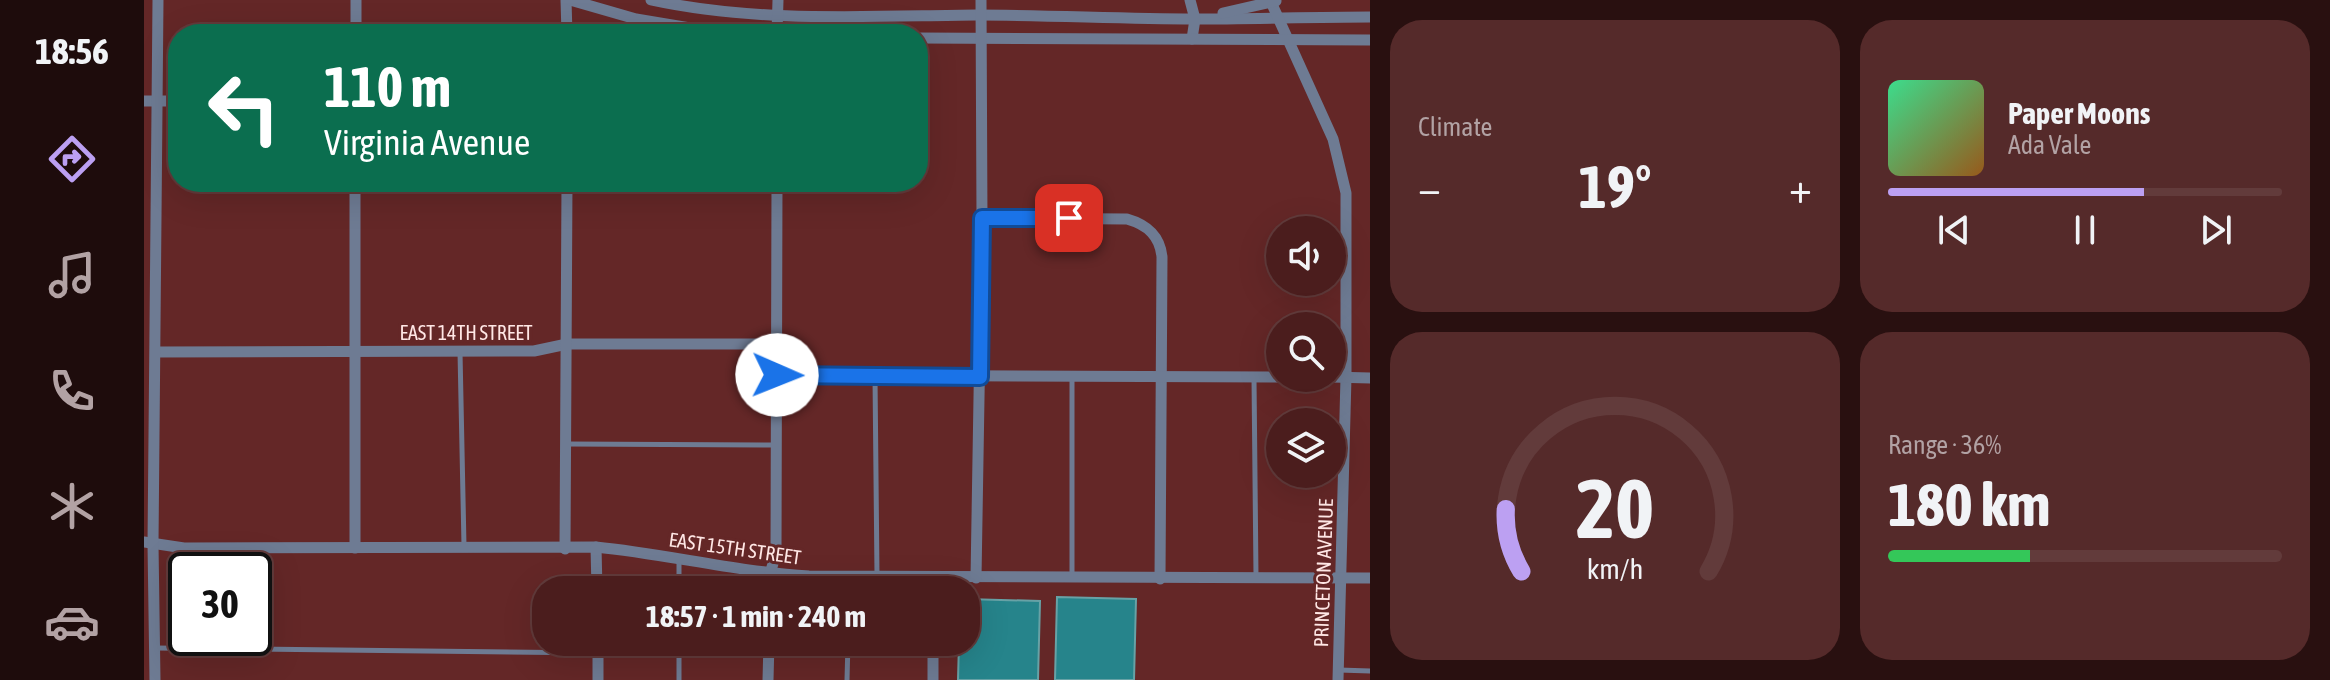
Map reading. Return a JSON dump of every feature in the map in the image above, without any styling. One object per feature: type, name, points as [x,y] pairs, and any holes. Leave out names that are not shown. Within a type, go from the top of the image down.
[{"type":"street","points":[[155,680],[149,543],[150,420],[156,352],[150,316],[157,208],[158,0]]},
{"type":"street","points":[[356,0],[356,24]]},
{"type":"street","points":[[567,24],[568,0],[666,24]]},
{"type":"street","points":[[651,0],[683,7],[778,15],[1195,19],[1370,17]]},
{"type":"street","points":[[778,0],[778,24]]},
{"type":"street","points":[[976,576],[982,218],[981,0]]},
{"type":"street","points":[[1190,0],[1195,19],[1192,39]]},
{"type":"street","points":[[1195,19],[1274,1]]},
{"type":"street","name":"PRINCETON AVENUE","points":[[1274,1],[1333,139],[1342,168],[1347,228],[1346,377]]},
{"type":"street","points":[[928,38],[1370,40]]},
{"type":"street","points":[[144,101],[168,101]]},
{"type":"street","points":[[355,192],[355,548]]},
{"type":"street","points":[[565,549],[567,192]]},
{"type":"street","points":[[770,574],[776,553],[777,192]]},
{"type":"street","points":[[982,218],[1127,219],[1158,238],[1162,257],[1160,579]]},
{"type":"street","name":"EAST 14TH STREET","points":[[156,352],[534,351],[567,344],[776,344]]},
{"type":"street","points":[[777,375],[1266,377]]},
{"type":"street","points":[[1346,377],[1370,378]]},
{"type":"street","name":"PRINCETON AVENUE","points":[[1338,675],[1346,392]]},
{"type":"street","name":"EAST 15TH STREET","points":[[149,543],[184,548],[596,547],[770,574],[822,576]]},
{"type":"street","points":[[596,547],[597,576]]},
{"type":"street","name":"EAST 15TH STREET","points":[[980,578],[1370,578]]},
{"type":"street","points":[[598,656],[598,680]]},
{"type":"street","points":[[768,680],[769,656]]},
{"type":"street","points":[[933,656],[933,680]]},
{"type":"lane","points":[[144,207],[157,208]]},
{"type":"lane","points":[[460,351],[464,549]]},
{"type":"lane","points":[[875,376],[877,576]]},
{"type":"lane","points":[[1072,377],[1072,579]]},
{"type":"lane","points":[[1254,377],[1256,579]]},
{"type":"lane","points":[[566,444],[777,445]]},
{"type":"lane","points":[[679,559],[679,576]]},
{"type":"lane","points":[[151,642],[532,647]]},
{"type":"lane","points":[[679,656],[679,680]]},
{"type":"lane","points":[[847,680],[848,656]]},
{"type":"lane","points":[[1338,675],[1370,671]]},
{"type":"water","points":[[1057,597],[1136,599],[1134,680],[1055,680]]},
{"type":"water","points":[[980,599],[1040,601],[1038,680],[958,680],[959,656],[980,656]]},
{"type":"route","points":[[777,375],[980,377],[982,218],[1069,218]]}]
